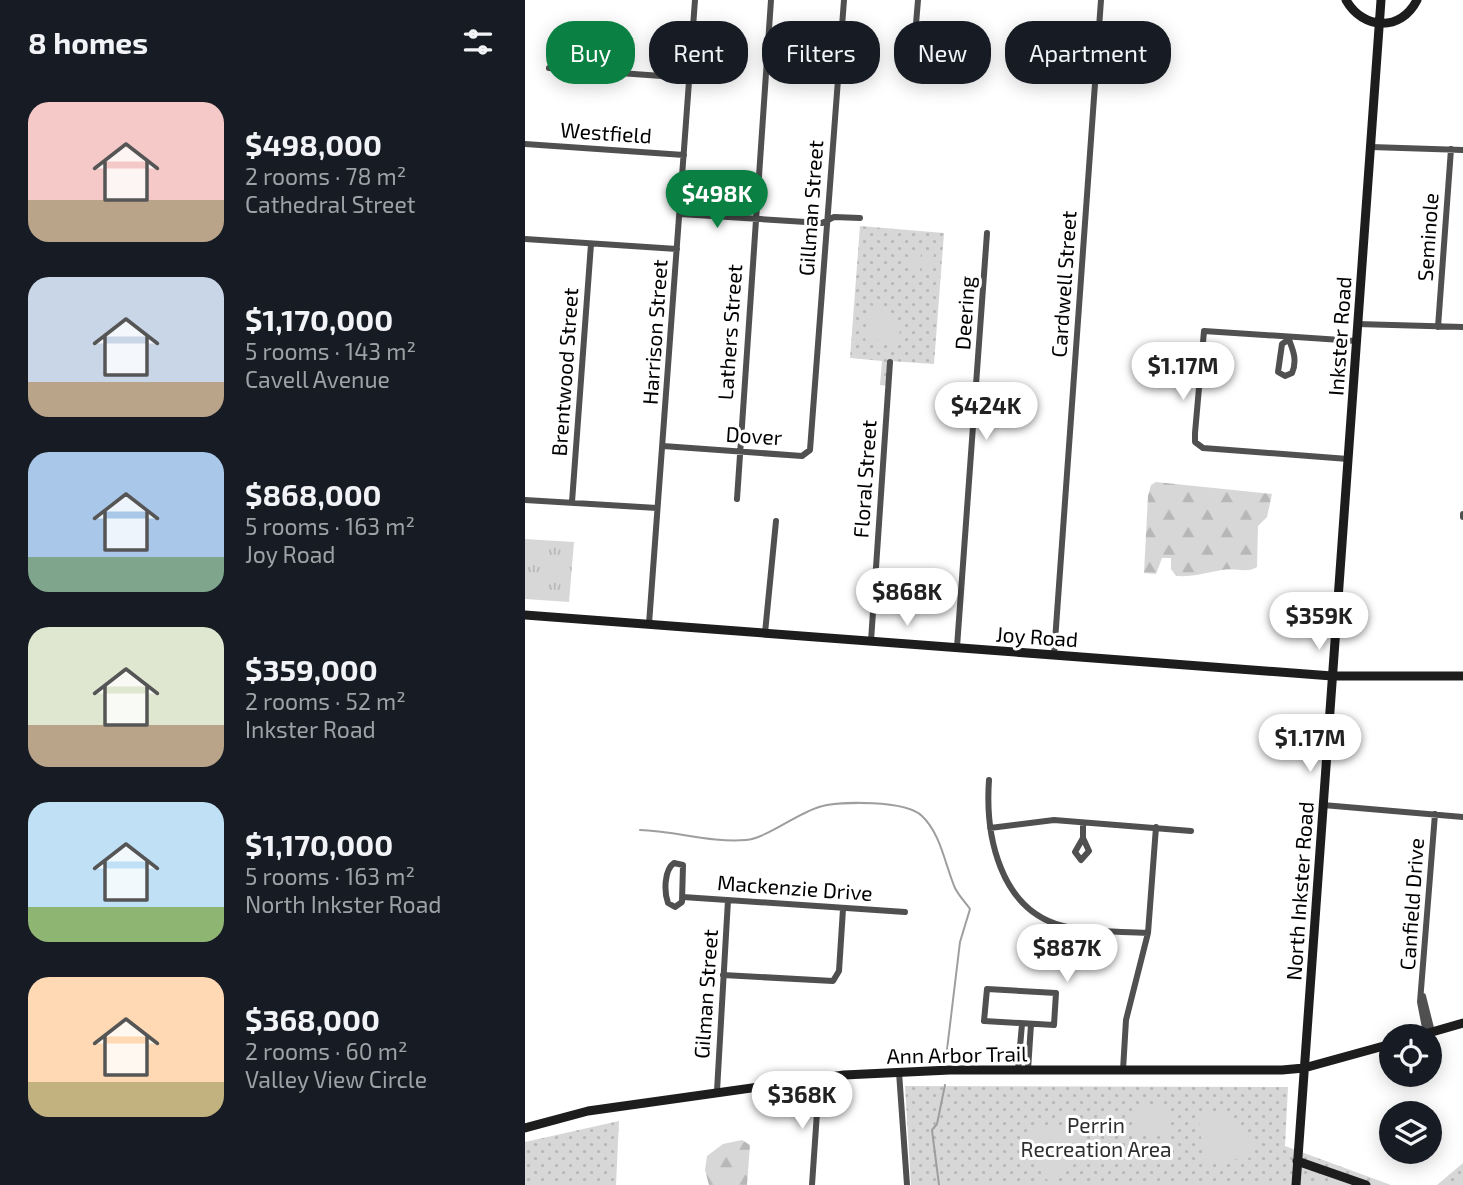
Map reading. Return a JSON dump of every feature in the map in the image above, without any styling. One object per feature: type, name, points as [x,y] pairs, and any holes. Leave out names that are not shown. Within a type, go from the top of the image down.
[{"type":"main road","points":[[1346,0],[1360,17],[1379,24],[1399,19],[1417,0]]},
{"type":"main road","name":"Inkster Road","points":[[1332,676],[1356,341],[1361,324],[1381,0]]},
{"type":"main road","name":"Joy Road","points":[[525,615],[1332,676],[1463,676]]},
{"type":"main road","name":"North Inkster Road","points":[[1304,1068],[1332,676]]},
{"type":"main road","points":[[1442,1029],[1463,1023]]},
{"type":"main road","name":"Ann Arbor Trail","points":[[525,1128],[588,1111],[817,1077],[899,1071],[1304,1068],[1379,1047]]},
{"type":"main road","points":[[1296,1185],[1304,1068]]},
{"type":"main road","points":[[1297,1161],[1366,1185]]},
{"type":"street","name":"Harrison Street","points":[[694,21],[695,0]]},
{"type":"street","name":"Lathers Street","points":[[737,499],[738,451],[771,0]]},
{"type":"street","name":"Gillman Street","points":[[813,419],[843,0]]},
{"type":"street","points":[[916,21],[918,0]]},
{"type":"street","name":"Cardwell Street","points":[[1053,654],[1101,0]]},
{"type":"street","name":"Harrison Street","points":[[649,624],[690,84]]},
{"type":"street","name":"Westfield","points":[[525,144],[684,155]]},
{"type":"street","points":[[1371,147],[1463,150]]},
{"type":"street","name":"Seminole","points":[[1438,327],[1451,149]]},
{"type":"street","points":[[680,214],[822,223],[834,217],[860,218]]},
{"type":"street","name":"Deering","points":[[957,647],[987,233]]},
{"type":"street","points":[[525,239],[677,249]]},
{"type":"street","name":"Brentwood Street","points":[[572,502],[590,244]]},
{"type":"street","points":[[1361,324],[1463,327]]},
{"type":"street","points":[[1347,459],[1210,449],[1200,447],[1194,439],[1204,331],[1356,341]]},
{"type":"street","points":[[1288,338],[1294,345],[1294,367],[1290,375],[1285,376],[1278,372],[1277,366],[1282,344],[1288,338]]},
{"type":"street","name":"Floral Street","points":[[871,641],[890,362]]},
{"type":"street","name":"Dover","points":[[663,446],[804,455],[810,450],[813,419]]},
{"type":"street","points":[[525,500],[657,508]]},
{"type":"street","points":[[765,633],[776,521]]},
{"type":"street","points":[[989,780],[990,828],[1007,881],[1020,899],[1038,915],[1070,927],[1148,933]]},
{"type":"street","points":[[1323,805],[1463,817]]},
{"type":"street","name":"Canfield Drive","points":[[1424,1024],[1423,996],[1435,814]]},
{"type":"street","points":[[990,828],[1035,821],[1191,831]]},
{"type":"street","points":[[1083,823],[1083,838]]},
{"type":"street","points":[[1123,1070],[1126,1020],[1148,933],[1156,827]]},
{"type":"street","name":"Mackenzie Drive","points":[[674,863],[684,868],[683,897],[682,904],[675,907],[666,901],[668,870],[674,863]]},
{"type":"street","name":"Mackenzie Drive","points":[[683,897],[905,912]]},
{"type":"street","name":"Gilman Street","points":[[717,1091],[729,900]]},
{"type":"street","points":[[723,975],[833,981],[839,971],[843,908]]},
{"type":"street","points":[[987,989],[1056,993],[1054,1025],[1022,1024],[984,1021],[987,989]]},
{"type":"street","points":[[1022,1024],[1023,1070]]},
{"type":"street","points":[[1023,1070],[1031,1024]]},
{"type":"street","points":[[899,1071],[907,1185]]},
{"type":"street","points":[[812,1185],[817,1077]]},
{"type":"green space","points":[[860,226],[944,233],[934,364],[890,361],[888,386],[880,385],[882,361],[850,358]]},
{"type":"green space","points":[[912,250],[921,251],[920,271],[911,270]]},
{"type":"green space","points":[[925,251],[934,251],[933,271],[924,271]]},
{"type":"green space","points":[[868,305],[883,308],[893,315],[899,326],[900,342],[865,340]]},
{"type":"green space","points":[[1156,482],[1272,494],[1267,517],[1258,526],[1257,567],[1176,576],[1171,569],[1171,558],[1162,558],[1156,574],[1144,573],[1148,496],[1151,485]]},
{"type":"green space","points":[[525,539],[574,542],[569,602],[525,599]]},
{"type":"green space","name":"Perrin Recreation Area","points":[[905,1086],[1288,1087],[1285,1146],[1391,1185],[911,1185]]},
{"type":"green space","points":[[1171,1107],[1171,1132],[1135,1133],[1134,1108]]},
{"type":"green space","points":[[1198,1112],[1220,1113],[1237,1122],[1250,1136],[1256,1157],[1204,1163]]},
{"type":"green space","points":[[619,1121],[616,1185],[525,1185],[525,1142]]},
{"type":"green space","points":[[1052,1126],[1080,1138],[1092,1154],[1047,1180],[1021,1135],[1041,1127]]},
{"type":"green space","points":[[742,1140],[750,1145],[747,1185],[709,1185],[705,1170],[707,1156],[723,1144]]},
{"type":"green space","points":[[1463,1163],[1463,1185],[1437,1185]]},
{"type":"waterway","points":[[640,830],[720,840],[746,840],[763,835],[810,810],[842,804],[872,803],[902,807],[922,816],[934,832],[955,888],[970,909],[960,942],[946,1058]]},
{"type":"waterway","points":[[939,1185],[932,1130],[937,1124],[945,1085]]}]
